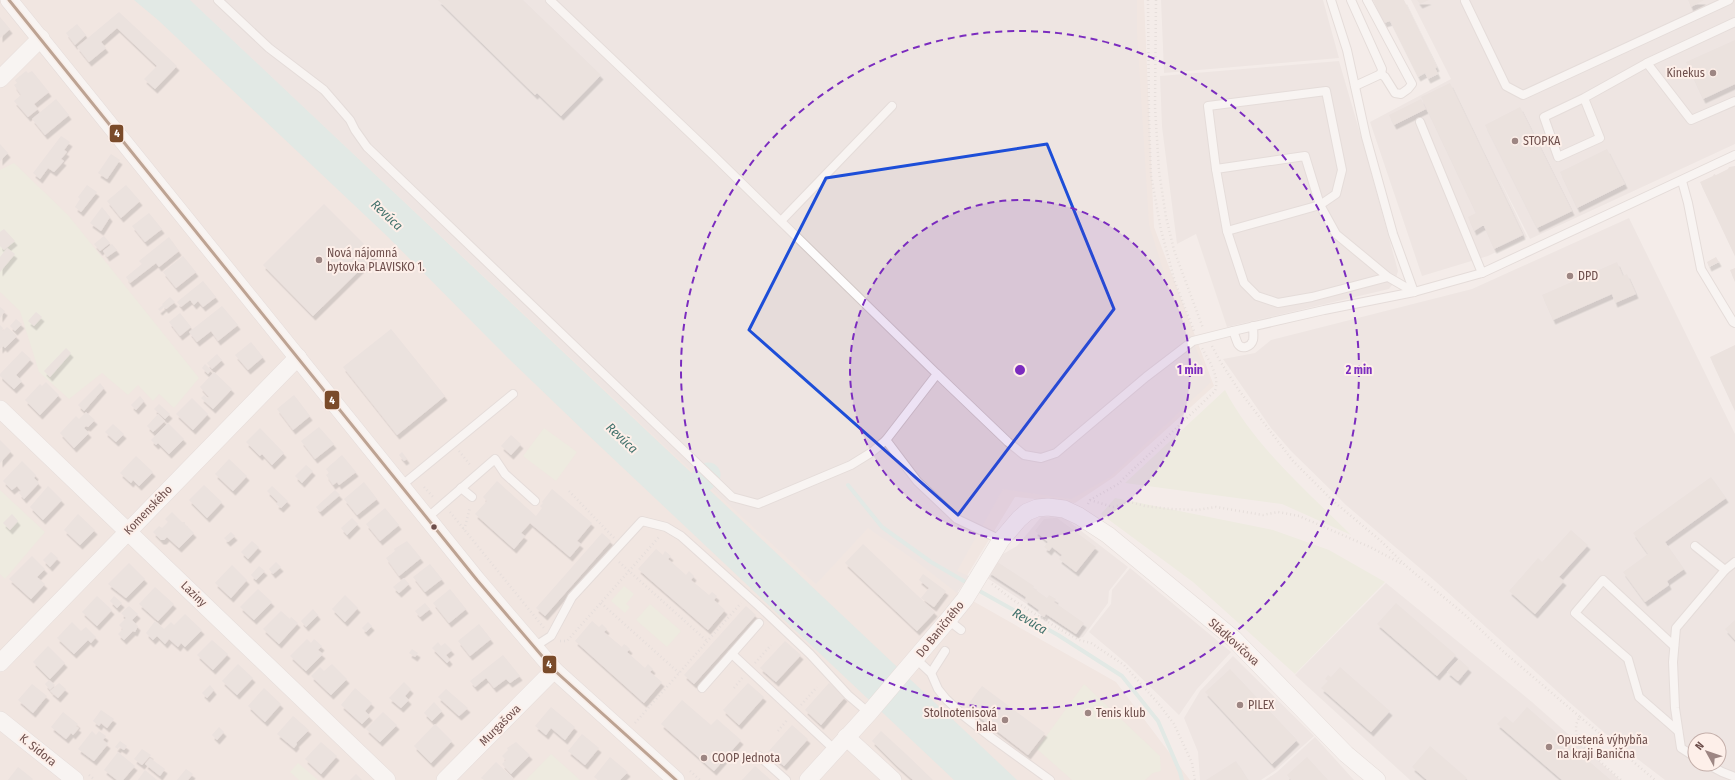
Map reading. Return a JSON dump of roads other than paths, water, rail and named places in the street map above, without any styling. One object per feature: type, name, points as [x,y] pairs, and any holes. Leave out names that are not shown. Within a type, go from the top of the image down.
[{"type":"street","points":[[9,0],[298,357],[407,481],[427,518],[534,647],[554,670],[682,775]]},
{"type":"street","points":[[0,79],[41,38]]},
{"type":"street","name":"Komenského","points":[[0,663],[298,357]]},
{"type":"street","name":"Laziny","points":[[0,409],[387,780]]},
{"type":"street","name":"Do Baničného","points":[[808,780],[912,664],[955,625],[965,599],[1001,540],[1019,519],[1027,512],[1037,508],[1064,509],[1079,516]]},
{"type":"street","name":"Sládkovičova","points":[[1079,516],[1108,535],[1234,639],[1346,754],[1377,780]]},
{"type":"street","name":"Murgašova","points":[[446,780],[554,670]]},
{"type":"street","name":"K. Sidora","points":[[0,720],[75,780]]},
{"type":"street","points":[[840,744],[893,780]]},
{"type":"lane","points":[[218,0],[269,48],[324,90],[350,120],[355,130],[368,147],[732,497],[758,504],[851,465],[872,452],[886,440],[938,374]]},
{"type":"lane","points":[[550,0],[781,221],[1008,442],[1024,455],[1041,458],[1056,453],[1146,377],[1193,341],[1324,310],[1414,292],[1482,273],[1735,155]]},
{"type":"lane","points":[[1331,0],[1347,50],[1366,137],[1393,234],[1414,292]]},
{"type":"lane","points":[[1351,0],[1382,69],[1381,74]]},
{"type":"lane","points":[[1367,0],[1412,84],[1401,94],[1395,93],[1385,76],[1381,74]]},
{"type":"lane","points":[[1465,1],[1506,86],[1523,95],[1729,0]]},
{"type":"lane","points":[[1584,98],[1600,138],[1558,157],[1544,117],[1584,98],[1647,63],[1735,22]]},
{"type":"lane","points":[[1647,63],[1691,120],[1735,101]]},
{"type":"lane","points":[[1355,86],[1381,74]]},
{"type":"lane","points":[[1228,231],[1320,204],[1336,194],[1342,170],[1326,91],[1208,106],[1216,170],[1228,231],[1244,283],[1256,296],[1278,303],[1312,297],[1388,277]]},
{"type":"lane","points":[[781,221],[892,106]]},
{"type":"lane","points":[[1420,122],[1482,273]]},
{"type":"lane","points":[[1216,170],[1305,156],[1320,204],[1336,234],[1388,277],[1414,292]]},
{"type":"lane","points":[[1682,181],[1688,203],[1701,269],[1735,323]]},
{"type":"lane","points":[[1233,331],[1241,347],[1245,347],[1250,345],[1253,340],[1253,326]]},
{"type":"lane","points":[[407,481],[513,394]]},
{"type":"lane","points":[[886,440],[917,481],[957,519],[1001,540]]},
{"type":"lane","points":[[427,518],[495,459],[505,474],[535,501]]},
{"type":"lane","points":[[461,488],[472,497]]},
{"type":"lane","points":[[534,647],[551,636],[572,597],[642,521],[669,529],[681,536],[810,654],[848,695],[870,711]]},
{"type":"lane","points":[[1695,546],[1725,570]]},
{"type":"lane","points":[[1687,752],[1681,748],[1675,700],[1673,662],[1676,628],[1725,570],[1735,562]]},
{"type":"lane","points":[[1674,646],[1603,580],[1575,613],[1628,659],[1639,697],[1678,731]]},
{"type":"lane","points":[[702,688],[759,623]]},
{"type":"lane","points":[[931,673],[945,651]]},
{"type":"lane","points":[[732,654],[840,744]]},
{"type":"lane","points":[[912,664],[931,673],[938,689],[946,699],[977,727],[1050,780]]},
{"type":"lane","points":[[759,756],[786,780]]},
{"type":"lane","points":[[1722,772],[1735,777]]},
{"type":"water","points":[[134,0],[190,0],[1017,780],[954,780],[586,433],[507,357],[388,237],[158,20]]},
{"type":"waterway","name":"Revúca","points":[[684,497],[708,475]]},
{"type":"waterway","name":"Revúca","points":[[848,485],[882,527],[931,562],[969,584]]},
{"type":"waterway","name":"Revúca","points":[[976,589],[1058,635],[1122,676],[1158,721],[1182,780]]},
{"type":"place","name":"Kinekus","points":[[1713,73]]},
{"type":"place","name":"STOPKA","points":[[1515,141]]},
{"type":"place","name":"Nová nájomná bytovka PLAVISKO 1.","points":[[319,260]]},
{"type":"place","name":"DPD","points":[[1570,276]]},
{"type":"place","name":"PILEX","points":[[1240,705]]},
{"type":"place","name":"Tenis klub","points":[[1088,713]]},
{"type":"place","name":"Stolnotenisová hala","points":[[1005,720]]},
{"type":"place","name":"Opustená výhybňa na kraji Banična","points":[[1549,747]]},
{"type":"place","name":"COOP Jednota","points":[[704,758]]}]
